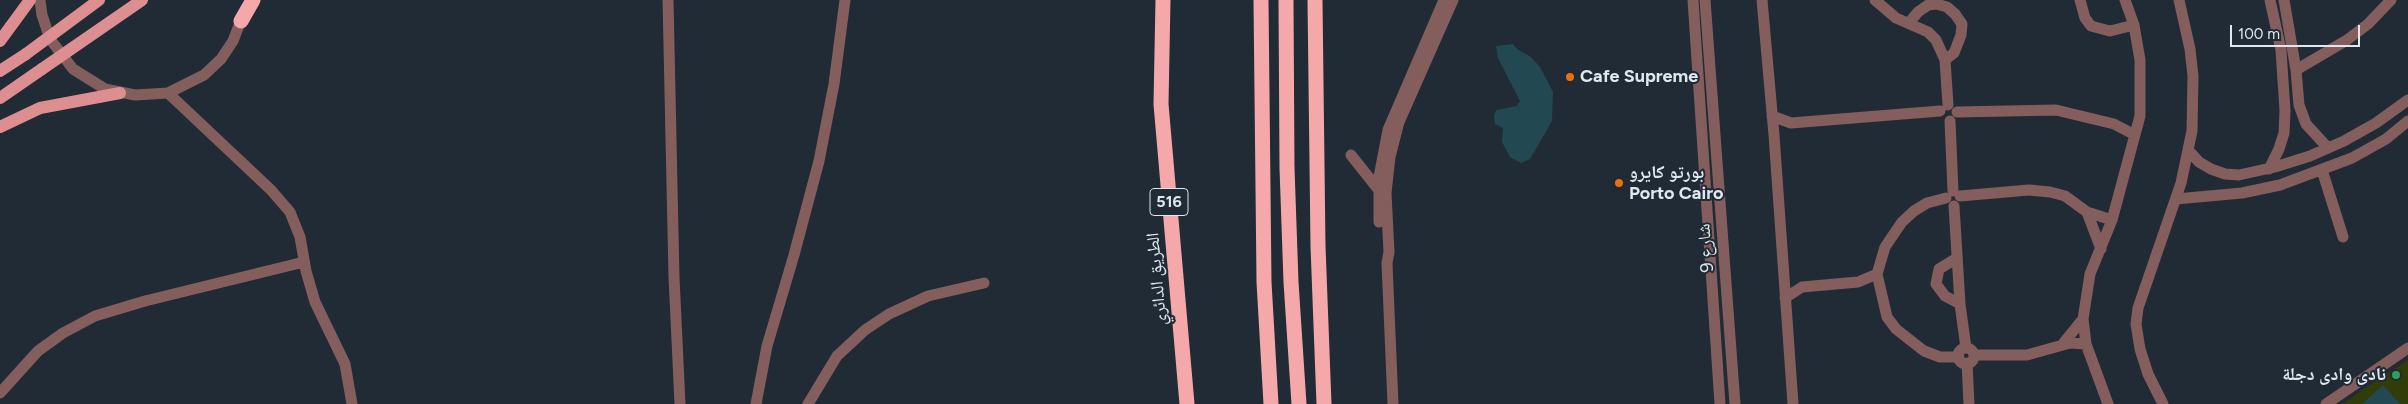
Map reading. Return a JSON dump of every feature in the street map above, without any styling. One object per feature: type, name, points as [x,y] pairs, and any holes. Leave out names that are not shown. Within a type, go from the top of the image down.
[{"type":"highway","points":[[241,21],[254,0]]},
{"type":"highway","name":"الطريق الدائري","points":[[1163,0],[1161,104],[1188,404]]},
{"type":"highway","points":[[1261,0],[1264,282],[1272,404]]},
{"type":"highway","points":[[1286,0],[1288,216],[1299,404]]},
{"type":"highway","points":[[1315,0],[1318,246],[1324,404]]},
{"type":"main road","points":[[0,41],[30,0]]},
{"type":"main road","points":[[0,71],[99,0]]},
{"type":"main road","points":[[0,98],[142,0]]},
{"type":"main road","points":[[0,127],[40,108],[120,93]]},
{"type":"street","points":[[40,0],[46,27],[64,60],[94,84],[120,93],[150,96],[168,92],[194,82],[213,68],[233,41],[241,21],[245,0]]},
{"type":"street","points":[[668,0],[674,277],[680,404]]},
{"type":"street","points":[[756,404],[766,346],[799,237],[818,161],[834,84],[845,0]]},
{"type":"street","points":[[1387,263],[1381,246],[1378,189],[1382,153],[1392,119],[1444,0]]},
{"type":"street","points":[[1393,404],[1387,263],[1389,252],[1387,181],[1392,145],[1404,112],[1453,0]]},
{"type":"street","name":"شارع 9","points":[[1693,0],[1720,404]]},
{"type":"street","name":"شارع 9","points":[[1705,0],[1730,313],[1735,404]]},
{"type":"street","points":[[1762,0],[1774,135],[1792,404]]},
{"type":"street","points":[[1875,0],[1890,15],[1928,32],[1936,40],[1945,60],[1960,304],[1969,404]]},
{"type":"street","points":[[2080,0],[2085,18],[2091,26],[2110,30],[2134,25]]},
{"type":"street","points":[[2106,403],[2086,344],[2083,319],[2090,274],[2112,220],[2140,116],[2140,60],[2134,25],[2126,0]]},
{"type":"street","points":[[2163,404],[2148,374],[2140,349],[2136,324],[2138,308],[2176,198],[2189,152],[2193,113],[2193,76],[2190,48],[2179,0]]},
{"type":"street","points":[[2269,169],[2282,141],[2285,111],[2281,50],[2270,0]]},
{"type":"street","points":[[2284,0],[2296,70],[2298,105],[2306,124],[2328,148]]},
{"type":"street","points":[[2296,70],[2353,36],[2391,0]]},
{"type":"street","points":[[1909,22],[1918,12],[1936,4],[1946,7],[1955,14],[1962,24],[1959,46],[1945,60]]},
{"type":"street","points":[[168,92],[284,204],[297,226],[304,262],[317,307],[345,364],[352,404]]},
{"type":"street","points":[[2189,152],[2199,162],[2225,174],[2239,175],[2269,169],[2328,148],[2376,123],[2408,100]]},
{"type":"street","points":[[1699,104],[1712,104]]},
{"type":"street","points":[[1772,116],[1791,123],[1949,112],[2056,110],[2114,124],[2136,135]]},
{"type":"street","points":[[2114,124],[2140,116]]},
{"type":"street","points":[[2176,198],[2242,192],[2280,185],[2352,158],[2386,139],[2408,121]]},
{"type":"street","points":[[1774,135],[1791,123]]},
{"type":"street","points":[[1351,156],[1378,189]]},
{"type":"street","points":[[2322,170],[2343,237]]},
{"type":"street","points":[[2086,344],[2078,342],[2027,355],[1940,357],[1924,351],[1910,342],[1887,316],[1877,274],[1885,247],[1902,222],[1927,203],[1953,198],[2029,190],[2065,196],[2087,212],[2112,220]]},
{"type":"street","points":[[2087,212],[2101,248]]},
{"type":"street","points":[[1957,258],[1939,269],[1936,284],[1945,296],[1960,304]]},
{"type":"street","points":[[0,393],[38,351],[63,334],[96,316],[145,301],[304,262]]},
{"type":"street","points":[[1785,298],[1802,287],[1858,282],[1877,274]]},
{"type":"street","points":[[1783,276],[1802,287]]},
{"type":"street","points":[[1858,282],[1880,290]]},
{"type":"street","points":[[808,404],[837,356],[865,330],[890,314],[922,299],[956,288],[984,283]]},
{"type":"street","points":[[1714,312],[1730,313]]},
{"type":"street","points":[[2062,345],[2083,319]]},
{"type":"street","points":[[2326,404],[2408,348]]},
{"type":"green space","name":"نادى وادى دجلة","points":[[2408,360],[2408,404],[2343,404],[2362,390]]},
{"type":"water","points":[[1513,44],[1517,49],[1531,57],[1540,67],[1553,92],[1552,121],[1530,159],[1521,163],[1510,157],[1502,142],[1503,128],[1495,124],[1494,116],[1496,110],[1517,106],[1520,101],[1498,58],[1496,46]]},
{"type":"water","points":[[2383,385],[2400,404],[2362,404]]},
{"type":"place","name":"Cafe Supreme","points":[[1570,77]]},
{"type":"place","name":"بورتو كايرو Porto Cairo","points":[[1619,183]]},
{"type":"place","name":"نادى وادى دجلة","points":[[2396,375]]}]
